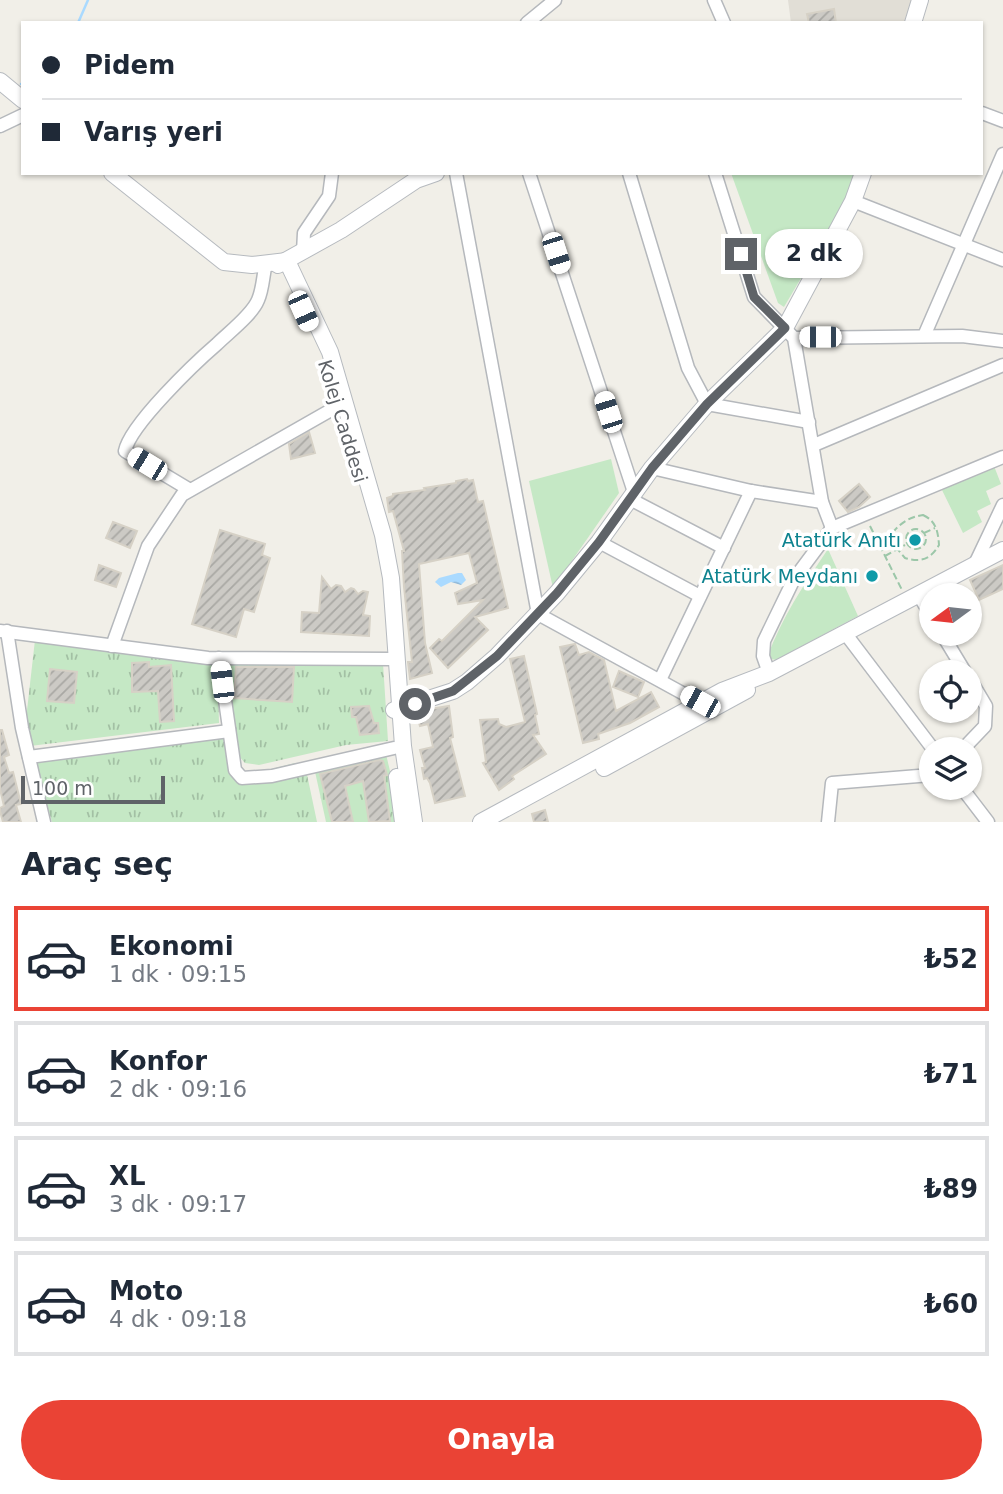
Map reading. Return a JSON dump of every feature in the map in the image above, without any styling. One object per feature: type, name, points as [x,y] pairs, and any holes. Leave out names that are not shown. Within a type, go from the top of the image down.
[{"type":"street","points":[[532,21],[555,0]]},
{"type":"street","points":[[714,0],[723,21]]},
{"type":"street","points":[[914,21],[920,0]]},
{"type":"street","points":[[0,81],[14,97]]},
{"type":"street","points":[[983,113],[1003,121]]},
{"type":"street","points":[[0,126],[21,116]]},
{"type":"street","points":[[924,336],[1003,154]]},
{"type":"street","points":[[107,175],[227,270],[253,272],[303,252],[416,180],[430,175]]},
{"type":"street","points":[[115,175],[224,262],[275,264]]},
{"type":"street","points":[[303,252],[304,233],[329,196],[332,175]]},
{"type":"street","points":[[456,175],[538,614]]},
{"type":"street","points":[[531,175],[632,496],[724,548]]},
{"type":"street","points":[[630,175],[688,368],[707,404]]},
{"type":"street","points":[[716,175],[754,297],[789,333],[810,422],[822,502],[832,528]]},
{"type":"street","points":[[397,709],[453,691],[497,656],[538,614],[599,542],[652,468],[707,404],[789,333],[853,201],[862,175]]},
{"type":"street","points":[[853,201],[1003,260]]},
{"type":"street","points":[[190,490],[125,451],[126,443],[198,360],[235,327],[258,301],[275,264]]},
{"type":"street","name":"Kolej Caddesi","points":[[275,264],[324,358],[381,546],[387,577],[397,709]]},
{"type":"street","name":"Kolej Caddesi","points":[[275,264],[330,352],[383,535],[391,578],[397,709]]},
{"type":"street","points":[[789,333],[962,336],[1003,341]]},
{"type":"street","points":[[814,445],[1003,365]]},
{"type":"street","points":[[707,404],[810,422]]},
{"type":"street","points":[[112,646],[148,546],[182,495],[338,405]]},
{"type":"street","points":[[769,673],[763,656],[764,640],[794,579],[832,528],[1003,457]]},
{"type":"street","points":[[652,468],[751,491],[822,502]]},
{"type":"street","points":[[660,680],[751,491]]},
{"type":"street","points":[[975,564],[1003,506]]},
{"type":"street","points":[[599,542],[700,596]]},
{"type":"street","points":[[481,822],[706,706],[751,688],[769,673],[1003,550]]},
{"type":"street","points":[[913,597],[919,603]]},
{"type":"street","points":[[538,614],[706,706]]},
{"type":"street","points":[[44,822],[3,631],[219,658],[393,659]]},
{"type":"street","points":[[845,633],[924,737]]},
{"type":"street","points":[[219,658],[235,770],[242,778],[272,776],[394,748]]},
{"type":"street","points":[[974,737],[985,726],[986,706],[982,699]]},
{"type":"street","points":[[503,822],[706,706]]},
{"type":"street","points":[[397,709],[394,748],[411,822]]},
{"type":"street","points":[[397,709],[411,822]]},
{"type":"street","points":[[29,757],[229,731]]},
{"type":"street","points":[[828,822],[832,783],[919,776]]},
{"type":"street","points":[[971,800],[988,822]]},
{"type":"path","points":[[864,514],[885,556],[913,597]]},
{"type":"path","points":[[913,517],[931,519],[936,527],[939,545],[934,554],[929,558],[913,561],[897,550],[894,531],[901,523],[913,517]]},
{"type":"path","points":[[924,533],[936,527]]},
{"type":"path","points":[[919,529],[924,533],[926,545],[920,549],[906,545],[906,534],[911,530],[919,529]]},
{"type":"path","points":[[885,556],[906,545]]},
{"type":"shaded area","points":[[788,0],[915,0],[909,21],[791,21]]},
{"type":"green space","points":[[732,175],[855,175],[843,207],[784,307],[778,303]]},
{"type":"green space","points":[[611,459],[619,493],[553,588],[529,481]]},
{"type":"green space","points":[[994,466],[1001,484],[986,491],[991,504],[977,511],[982,522],[963,533],[942,490]]},
{"type":"green space","points":[[828,549],[858,616],[776,660],[767,658],[786,615]]},
{"type":"green space","points":[[36,631],[217,655],[219,723],[30,746],[25,728]]},
{"type":"green space","points":[[230,660],[383,663],[388,741],[346,745],[259,765],[245,763],[238,755],[229,706],[227,668]]},
{"type":"green space","points":[[225,734],[244,776],[295,763],[305,765],[317,822],[52,822],[33,759]]},
{"type":"green space","points":[[385,750],[395,792],[396,822],[326,822],[314,767]]},
{"type":"water","points":[[462,573],[466,580],[461,585],[451,582],[441,587],[435,582],[439,578]]},
{"type":"building","points":[[834,9],[836,21],[809,21],[807,14]]},
{"type":"building","points":[[309,432],[315,453],[291,459],[289,444]]},
{"type":"building","points":[[473,480],[478,502],[483,501],[508,608],[475,617],[488,630],[448,668],[430,648],[439,639],[442,641],[483,600],[458,604],[455,593],[477,583],[469,553],[419,564],[425,643],[432,673],[410,679],[408,662],[412,662],[404,587],[404,551],[393,511],[389,512],[387,498],[393,494],[425,490],[424,488]]},
{"type":"building","points":[[859,484],[870,497],[848,512],[839,501]]},
{"type":"building","points":[[113,522],[137,531],[130,548],[106,538]]},
{"type":"building","points":[[220,530],[265,544],[262,555],[270,558],[254,612],[244,609],[236,637],[192,624]]},
{"type":"building","points":[[99,565],[121,573],[116,587],[95,580]]},
{"type":"building","points":[[1003,565],[1003,589],[982,599],[982,583],[971,583],[970,580]]},
{"type":"building","points":[[322,577],[331,589],[336,585],[341,586],[345,592],[351,588],[358,594],[368,592],[363,615],[370,616],[369,636],[301,632],[302,612],[319,613]]},
{"type":"building","points":[[575,644],[579,655],[589,652],[604,660],[616,711],[651,692],[659,707],[630,723],[598,734],[599,739],[583,743],[560,647]]},
{"type":"building","points":[[524,656],[537,714],[539,734],[533,735],[546,754],[512,776],[514,779],[499,790],[483,763],[486,762],[480,720],[498,719],[499,724],[506,727],[525,722],[510,659]]},
{"type":"building","points":[[149,662],[149,667],[171,665],[174,721],[160,722],[158,691],[132,692],[132,663]]},
{"type":"building","points":[[236,667],[294,667],[292,702],[234,698]]},
{"type":"building","points":[[50,669],[77,672],[74,703],[47,701]]},
{"type":"building","points":[[619,671],[644,682],[638,697],[613,687]]},
{"type":"building","points":[[369,706],[374,723],[378,723],[379,733],[360,735],[356,717],[352,717],[351,707]]},
{"type":"building","points":[[449,706],[453,737],[450,738],[465,796],[435,803],[430,783],[427,778],[424,779],[422,768],[425,768],[420,750],[433,747],[428,724],[420,726],[417,716],[430,709]]},
{"type":"building","points":[[0,730],[9,755],[4,757],[9,773],[13,772],[21,804],[16,805],[21,822],[3,822],[0,811],[4,806],[0,789]]},
{"type":"building","points":[[383,761],[387,775],[384,776],[390,821],[369,822],[363,781],[345,786],[353,822],[332,822],[320,774]]},
{"type":"building","points":[[545,810],[548,822],[534,822],[532,814]]},
{"type":"waterway","points":[[79,21],[88,0]]},
{"type":"place","name":"Atatürk Anıtı","points":[[915,540]]},
{"type":"place","name":"Atatürk Meydanı","points":[[872,576]]},
{"type":"route","points":[[415,704],[453,691],[497,656],[557,593],[599,542],[652,468],[707,404],[785,328],[754,297],[741,254]]}]
